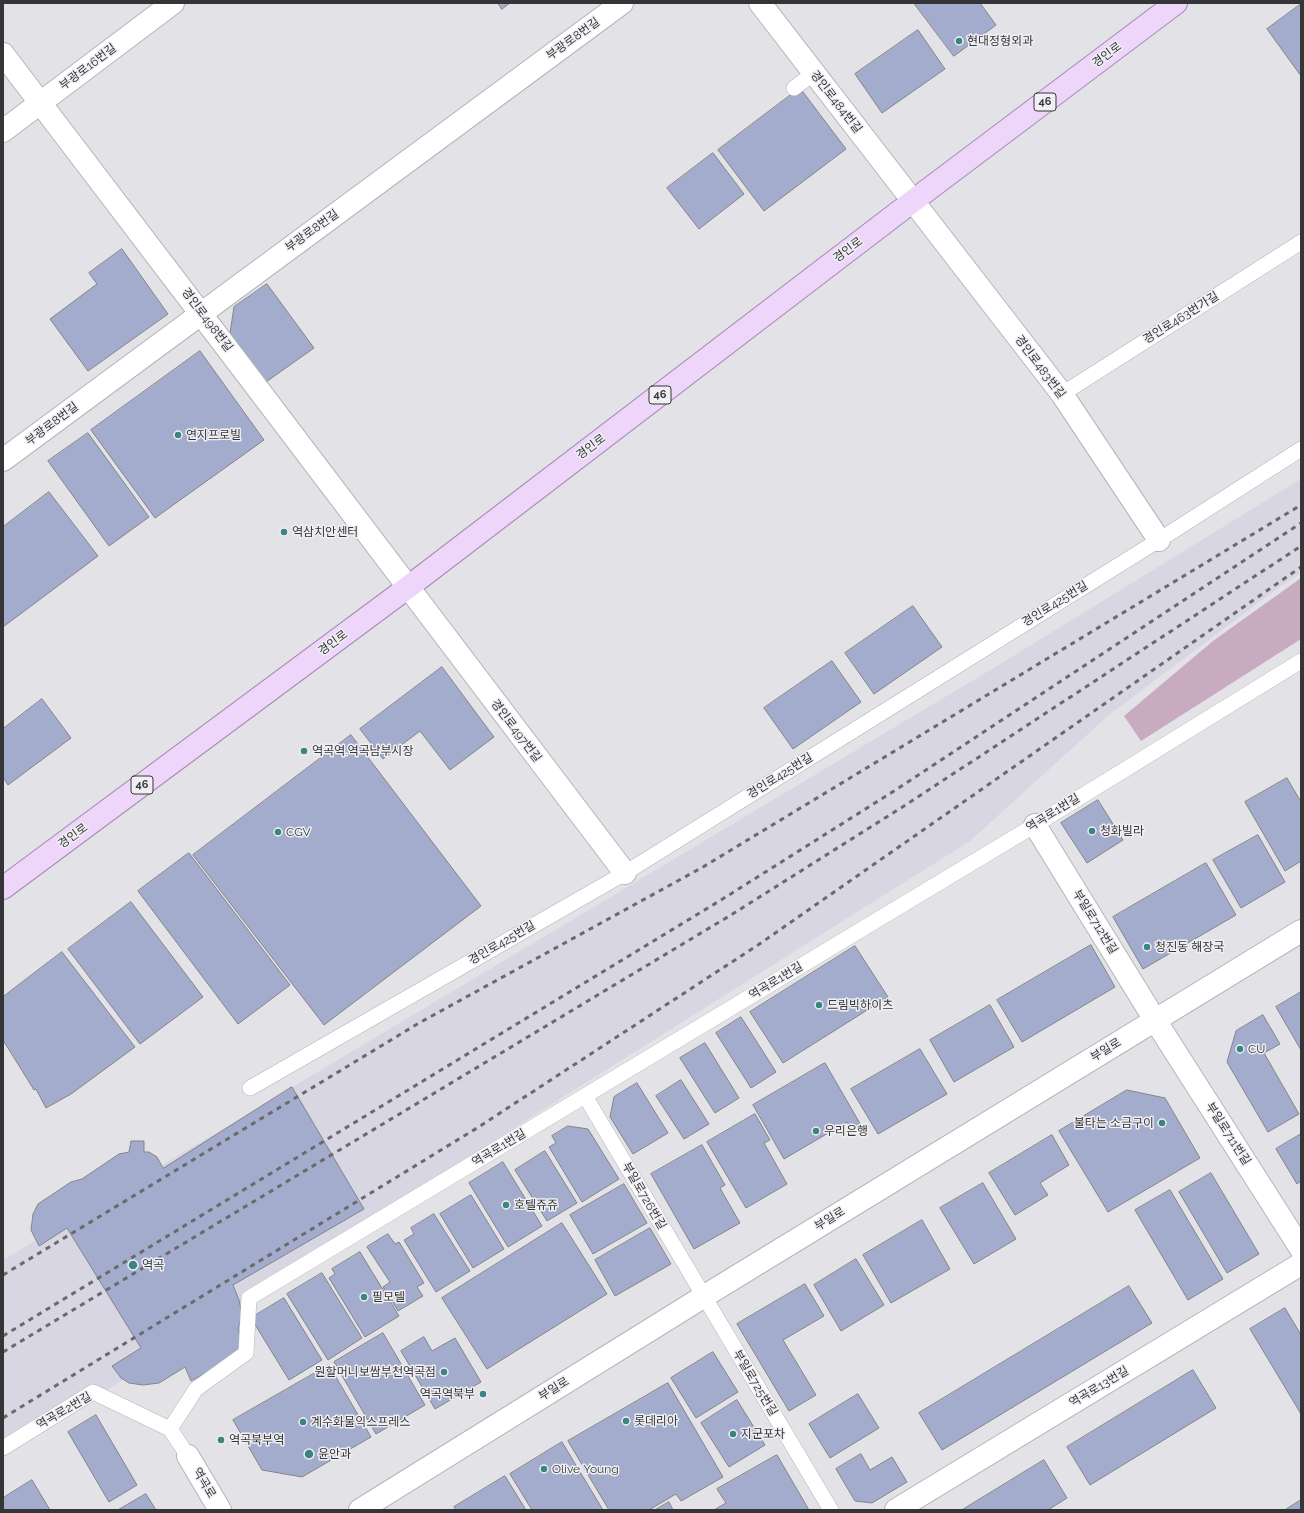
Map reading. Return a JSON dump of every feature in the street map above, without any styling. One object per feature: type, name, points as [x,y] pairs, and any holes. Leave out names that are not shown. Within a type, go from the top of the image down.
[{"type":"main road","name":"경인로","points":[[3,888],[407,588],[913,201],[1176,3]]},
{"type":"street","name":"부광로16번길","points":[[3,131],[173,3]]},
{"type":"street","name":"부광로8번길","points":[[3,460],[622,3]]},
{"type":"street","name":"경인로484번길","points":[[760,3],[913,201]]},
{"type":"street","name":"경인로498번길","points":[[3,54],[202,312],[407,588]]},
{"type":"street","name":"경인로483번길","points":[[913,201],[1062,394],[1159,540]]},
{"type":"street","name":"경인로497번길","points":[[407,588],[624,873]]},
{"type":"street","name":"부일로712번길","points":[[1035,825],[1155,1020]]},
{"type":"street","name":"부일로","points":[[360,1510],[703,1297],[1301,931]]},
{"type":"street","name":"부일로711번길","points":[[1155,1020],[1301,1249]]},
{"type":"street","name":"역곡로13번길","points":[[896,1510],[1301,1264]]},
{"type":"street","name":"역곡로","points":[[188,1456],[220,1510]]},
{"type":"lane","points":[[794,88],[814,73]]},
{"type":"lane","name":"경인로463번가길","points":[[1062,394],[1301,242]]},
{"type":"lane","name":"경인로425번길","points":[[250,1088],[624,873],[1159,540],[1301,448]]},
{"type":"lane","name":"역곡로1번길","points":[[170,1429],[196,1388],[246,1354],[249,1298],[1035,825],[1301,661]]},
{"type":"lane","name":"부일로726번길","points":[[585,1096],[703,1297]]},
{"type":"lane","name":"부일로725번길","points":[[703,1297],[831,1510]]},
{"type":"lane","name":"역곡로2번길","points":[[3,1448],[94,1392],[170,1429]]},
{"type":"lane","points":[[170,1429],[188,1456]]},
{"type":"shaded area","points":[[1301,479],[1301,573],[1278,588],[1110,714],[970,841],[536,1114],[3,1457],[3,1260],[997,666]]},
{"type":"shaded area","points":[[1301,578],[1301,639],[1141,741],[1124,716],[1213,641]]},
{"type":"building","points":[[498,3],[510,3],[502,9]]},
{"type":"building","name":"현대정형외과","points":[[914,3],[980,3],[996,25],[954,56]]},
{"type":"building","points":[[1301,4],[1301,76],[1267,29]]},
{"type":"building","points":[[918,30],[945,69],[882,113],[855,74]]},
{"type":"building","points":[[800,88],[846,149],[764,211],[718,150]]},
{"type":"building","points":[[713,153],[744,194],[699,229],[667,188]]},
{"type":"building","points":[[122,249],[168,314],[88,371],[50,319],[97,284],[89,273]]},
{"type":"building","points":[[267,284],[314,348],[266,382],[230,333],[234,307]]},
{"type":"building","name":"연지프로빌","points":[[200,351],[264,440],[155,518],[91,430]]},
{"type":"building","points":[[88,433],[149,517],[109,546],[48,461]]},
{"type":"building","points":[[49,492],[98,556],[3,627],[3,527]]},
{"type":"building","points":[[913,606],[942,647],[874,694],[845,653]]},
{"type":"building","points":[[832,661],[861,702],[793,749],[764,708]]},
{"type":"building","points":[[442,667],[494,737],[450,770],[420,731],[383,759],[360,729]]},
{"type":"building","points":[[42,699],[71,738],[8,785],[3,777],[3,729]]},
{"type":"building","points":[[351,735],[481,906],[324,1025],[193,855]]},
{"type":"building","points":[[1287,778],[1301,802],[1301,861],[1285,871],[1245,802]]},
{"type":"building","name":"청화빌라","points":[[1098,800],[1123,840],[1087,863],[1061,823]]},
{"type":"building","points":[[1258,835],[1285,882],[1241,908],[1213,860]]},
{"type":"building","points":[[189,853],[290,985],[238,1024],[138,891]]},
{"type":"building","points":[[1206,863],[1236,915],[1143,969],[1113,917]]},
{"type":"building","points":[[131,902],[203,997],[140,1044],[68,949]]},
{"type":"building","points":[[1091,945],[1115,987],[1022,1042],[997,1000]]},
{"type":"building","name":"드림빅하이츠","points":[[855,946],[888,997],[783,1063],[750,1012]]},
{"type":"building","points":[[62,952],[135,1047],[71,1094],[46,1108],[36,1089],[34,1090],[3,1040],[3,997]]},
{"type":"building","points":[[1301,992],[1301,1050],[1276,1007]]},
{"type":"building","points":[[990,1005],[1014,1047],[954,1082],[930,1040]]},
{"type":"building","points":[[1263,1015],[1280,1044],[1264,1053],[1299,1114],[1268,1132],[1227,1062],[1236,1031]]},
{"type":"building","points":[[741,1017],[776,1072],[751,1088],[716,1033]]},
{"type":"building","points":[[705,1043],[739,1098],[715,1113],[680,1058]]},
{"type":"building","points":[[920,1049],[947,1094],[878,1134],[851,1089]]},
{"type":"building","points":[[825,1063],[862,1127],[853,1132],[847,1122],[784,1159],[753,1105]]},
{"type":"building","points":[[681,1080],[709,1124],[684,1139],[656,1096]]},
{"type":"building","points":[[637,1083],[668,1133],[633,1154],[610,1117],[614,1097]]},
{"type":"building","points":[[292,1087],[364,1209],[233,1285],[239,1300],[242,1314],[238,1329],[244,1346],[234,1357],[191,1381],[185,1367],[159,1383],[143,1385],[129,1383],[121,1378],[112,1366],[141,1348],[67,1228],[39,1246],[31,1230],[33,1214],[38,1204],[71,1182],[82,1179],[119,1154],[129,1152],[131,1141],[144,1141],[144,1152],[149,1152],[157,1157],[163,1168]]},
{"type":"building","points":[[1127,1090],[1165,1098],[1200,1158],[1108,1212],[1059,1131]]},
{"type":"building","points":[[755,1114],[770,1140],[764,1143],[787,1184],[746,1208],[707,1142]]},
{"type":"building","points":[[568,1126],[588,1129],[619,1179],[582,1202],[549,1147],[556,1143],[552,1136]]},
{"type":"building","points":[[1301,1134],[1301,1181],[1297,1184],[1276,1149]]},
{"type":"building","points":[[1052,1135],[1069,1165],[1040,1183],[1048,1195],[1015,1215],[989,1173]]},
{"type":"building","points":[[702,1145],[725,1185],[720,1188],[740,1223],[694,1249],[651,1174]]},
{"type":"building","points":[[545,1151],[577,1203],[547,1221],[515,1170]]},
{"type":"building","name":"호텔쥬쥬","points":[[503,1162],[542,1226],[508,1247],[469,1183]]},
{"type":"building","points":[[1211,1173],[1259,1254],[1227,1273],[1179,1192]]},
{"type":"building","points":[[983,1183],[1016,1239],[974,1264],[940,1208]]},
{"type":"building","points":[[624,1184],[647,1223],[593,1254],[570,1215]]},
{"type":"building","points":[[1170,1190],[1223,1279],[1188,1300],[1135,1210]]},
{"type":"building","points":[[471,1195],[504,1249],[473,1268],[440,1214]]},
{"type":"building","points":[[434,1214],[470,1271],[436,1292],[404,1240],[414,1234],[411,1228]]},
{"type":"building","points":[[922,1220],[950,1269],[891,1303],[863,1255]]},
{"type":"building","points":[[562,1223],[607,1294],[487,1369],[442,1298]]},
{"type":"building","points":[[650,1228],[671,1264],[615,1296],[595,1260]]},
{"type":"building","points":[[388,1234],[395,1244],[399,1242],[424,1283],[417,1287],[423,1296],[398,1311],[383,1287],[390,1282],[367,1247]]},
{"type":"building","name":"필모텔","points":[[360,1252],[399,1316],[365,1337],[329,1278],[335,1274],[332,1269]]},
{"type":"building","points":[[856,1259],[884,1305],[841,1331],[814,1285]]},
{"type":"building","points":[[322,1273],[362,1338],[328,1360],[287,1294]]},
{"type":"building","points":[[805,1284],[824,1316],[783,1340],[816,1395],[789,1411],[737,1324]]},
{"type":"building","points":[[1129,1286],[1152,1323],[942,1450],[919,1413]]},
{"type":"building","points":[[284,1298],[322,1360],[289,1380],[251,1318]]},
{"type":"building","points":[[1285,1308],[1301,1335],[1301,1414],[1250,1329]]},
{"type":"building","points":[[383,1333],[425,1405],[376,1434],[334,1362]]},
{"type":"building","points":[[424,1337],[432,1351],[455,1338],[481,1382],[435,1409],[401,1351]]},
{"type":"building","points":[[713,1352],[738,1392],[696,1418],[671,1378]]},
{"type":"building","points":[[329,1365],[371,1437],[302,1477],[262,1470],[233,1420]]},
{"type":"building","points":[[1193,1370],[1216,1408],[1090,1485],[1067,1447]]},
{"type":"building","points":[[668,1383],[723,1477],[681,1501],[676,1494],[649,1510],[609,1510],[568,1441]]},
{"type":"building","points":[[858,1394],[879,1428],[830,1458],[809,1424]]},
{"type":"building","name":"지군포차","points":[[737,1400],[765,1445],[729,1467],[701,1423]]},
{"type":"building","points":[[96,1415],[137,1485],[109,1502],[68,1432]]},
{"type":"building","points":[[562,1442],[603,1510],[532,1510],[510,1474]]},
{"type":"building","points":[[861,1454],[870,1470],[892,1457],[907,1482],[872,1503],[855,1501],[836,1469]]},
{"type":"building","points":[[777,1455],[809,1510],[714,1510],[726,1503],[717,1489]]},
{"type":"building","points":[[1044,1460],[1067,1498],[1048,1510],[962,1510]]},
{"type":"building","points":[[505,1476],[526,1510],[456,1510],[454,1507]]},
{"type":"building","points":[[32,1480],[50,1510],[3,1510],[3,1498]]},
{"type":"building","points":[[146,1494],[156,1510],[118,1510]]},
{"type":"building","points":[[1301,1500],[1301,1510],[1285,1510]]},
{"type":"building","points":[[669,1502],[673,1510],[655,1510]]},
{"type":"railway","points":[[3,1275],[419,1023],[703,867],[1301,505]]},
{"type":"railway","points":[[3,1336],[721,900],[894,791],[1301,523]]},
{"type":"railway","points":[[3,1352],[731,915],[904,806],[1301,546]]},
{"type":"railway","points":[[3,1418],[477,1128],[758,945],[1301,567]]},
{"type":"place","name":"현대정형외과","points":[[959,41]]},
{"type":"place","name":"연지프로빌","points":[[178,435]]},
{"type":"place","name":"역삼치안센터","points":[[284,532]]},
{"type":"place","name":"역곡역.역곡남부시장","points":[[304,751]]},
{"type":"place","name":"청화빌라","points":[[1092,831]]},
{"type":"place","name":"CGV","points":[[278,832]]},
{"type":"place","name":"청진동 해장국","points":[[1147,947]]},
{"type":"place","name":"드림빅하이츠","points":[[819,1005]]},
{"type":"place","name":"CU","points":[[1240,1049]]},
{"type":"place","name":"불타는 소금구이","points":[[1162,1123]]},
{"type":"place","name":"우리은행","points":[[816,1131]]},
{"type":"place","name":"호텔쥬쥬","points":[[506,1205]]},
{"type":"place","name":"역곡","points":[[133,1265]]},
{"type":"place","name":"필모텔","points":[[364,1297]]},
{"type":"place","name":"원할머니보쌈부천역곡점","points":[[444,1372]]},
{"type":"place","name":"역곡역북부","points":[[483,1394]]},
{"type":"place","name":"롯데리아","points":[[626,1421]]},
{"type":"place","name":"계수화물익스프레스","points":[[303,1422]]},
{"type":"place","name":"지군포차","points":[[733,1434]]},
{"type":"place","name":"역곡북부역","points":[[221,1440]]},
{"type":"place","name":"윤안과","points":[[309,1454]]},
{"type":"place","name":"Olive Young","points":[[544,1469]]}]
